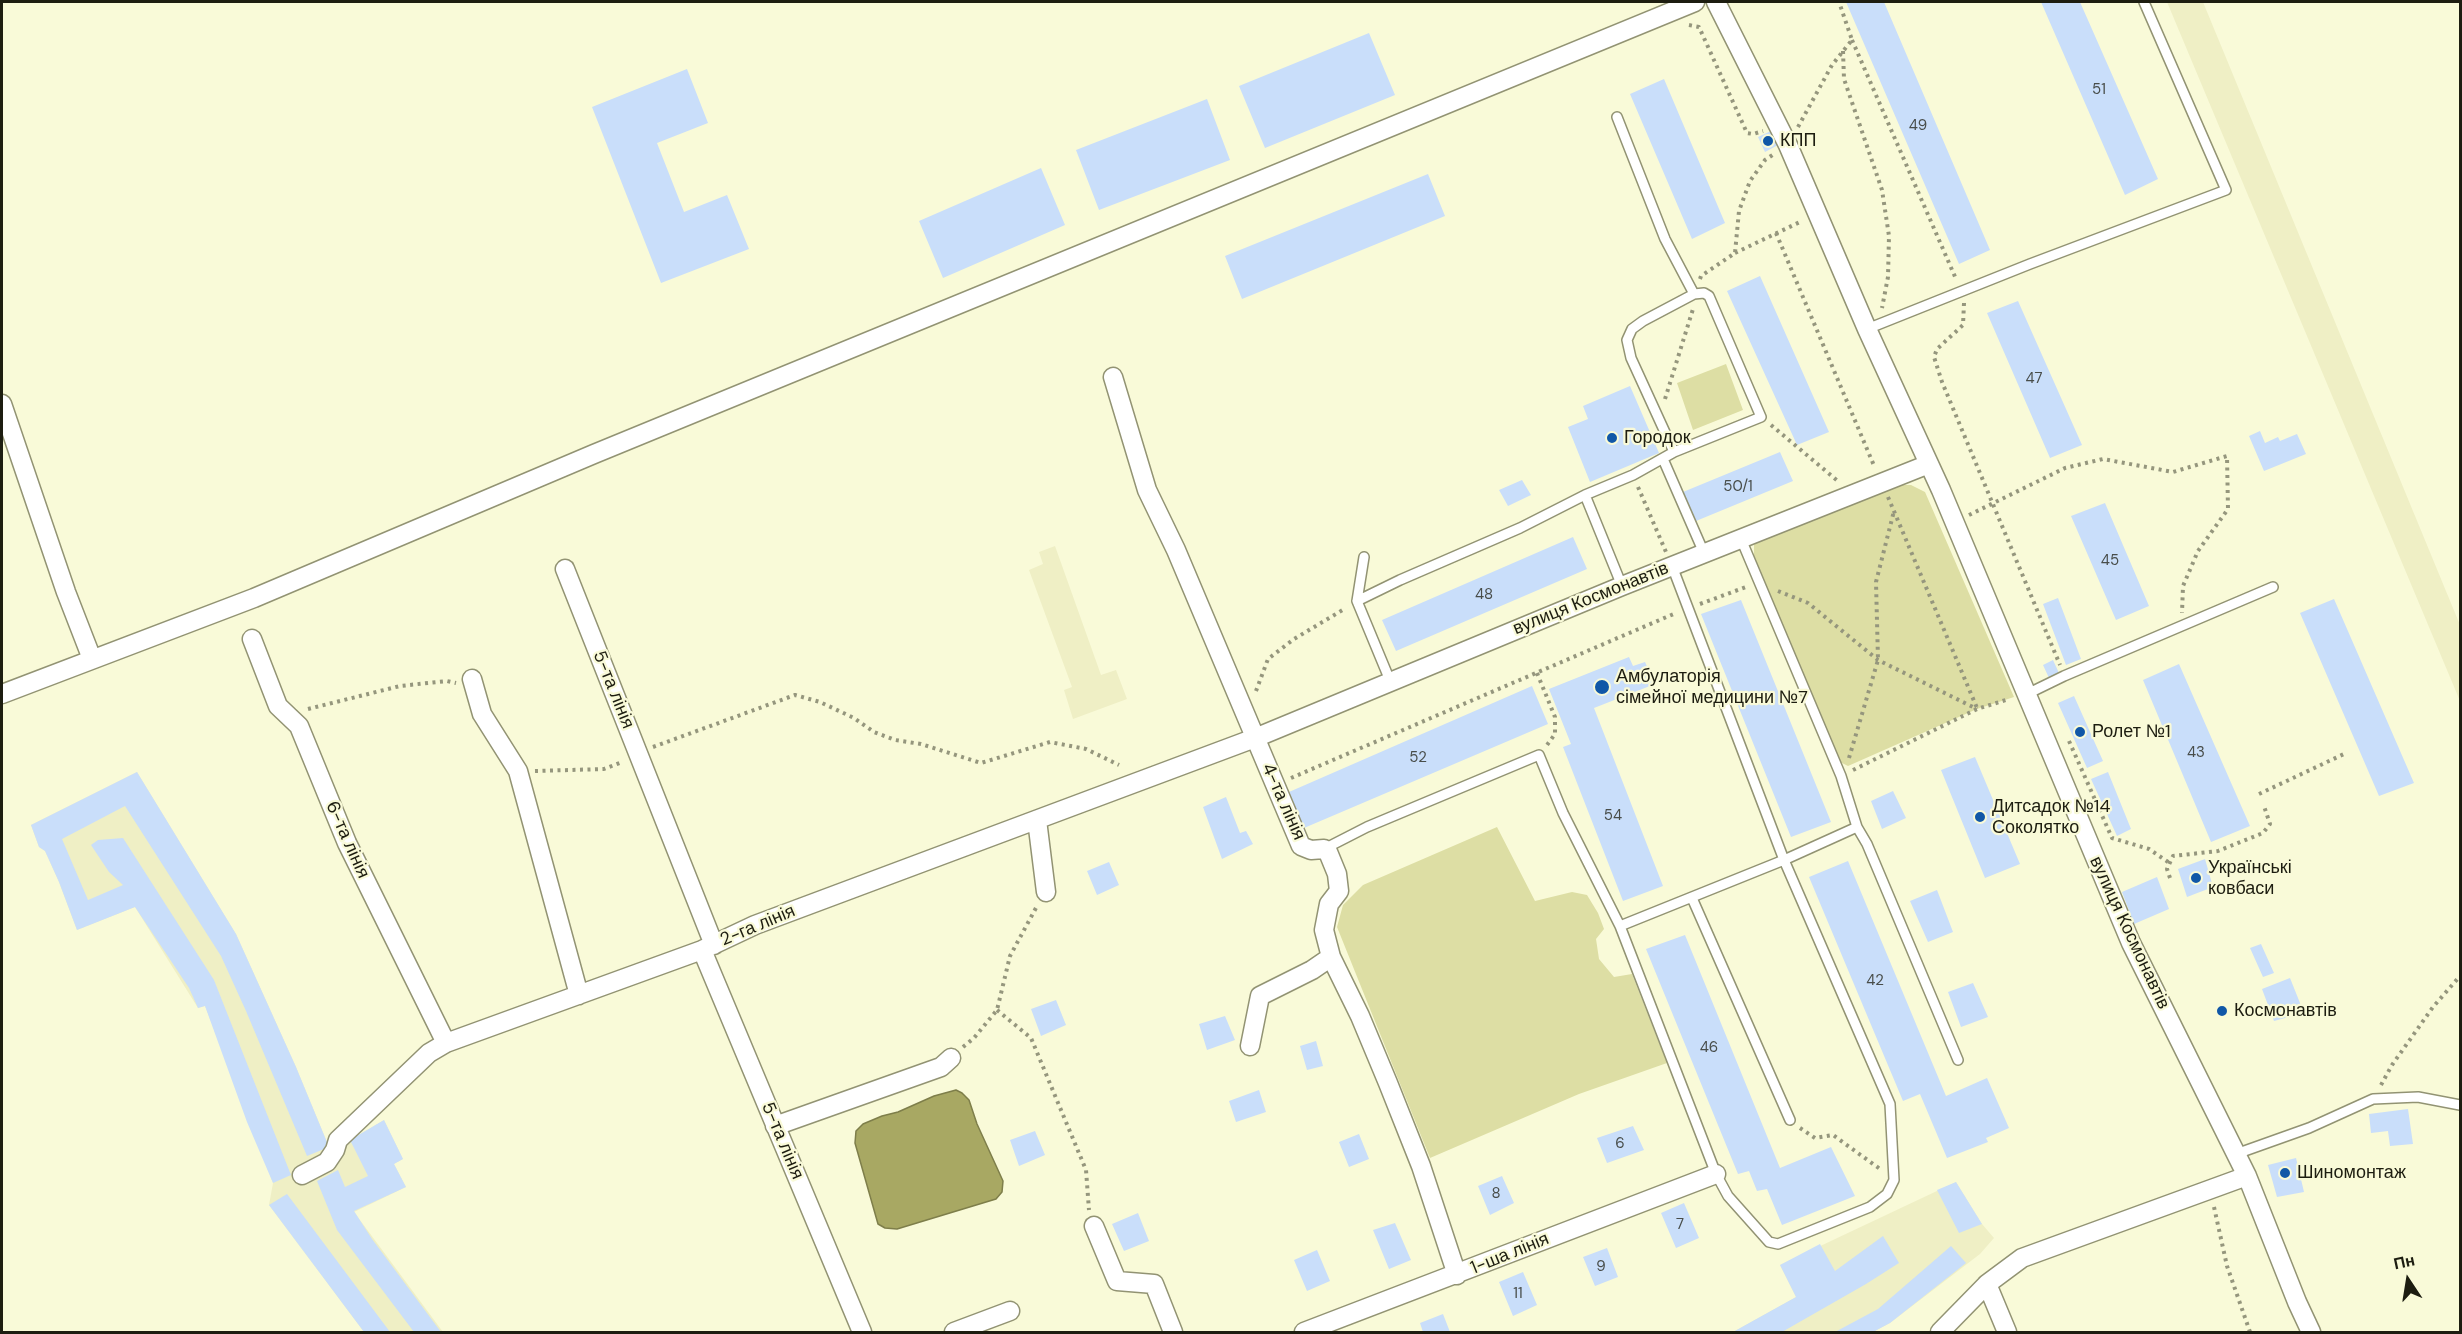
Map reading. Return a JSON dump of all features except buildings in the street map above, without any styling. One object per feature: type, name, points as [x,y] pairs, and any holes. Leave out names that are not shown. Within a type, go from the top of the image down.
[{"type":"street","points":[[2,694],[254,598],[594,454],[1695,2]]},
{"type":"street","name":"вулиця Космонавтів","points":[[1716,2],[1788,145],[1817,214],[1871,327],[2131,943],[2247,1176],[2297,1302],[2312,1332]]},
{"type":"street","name":"4-та лінія","points":[[1113,377],[1147,490],[1176,550],[1301,846],[1311,850],[1324,849],[1328,852],[1337,874],[1339,891],[1329,904],[1324,930],[1331,957],[1360,1016],[1421,1166],[1457,1275]]},
{"type":"street","points":[[2,404],[66,592],[92,659]]},
{"type":"street","name":"вулиця Космонавтів","points":[[1256,738],[1622,586],[1929,464]]},
{"type":"street","name":"5-та лінія","points":[[565,569],[638,754],[775,1125],[862,1332]]},
{"type":"street","name":"6-та лінія","points":[[252,639],[278,706],[299,726],[347,843],[446,1043]]},
{"type":"street","points":[[474,684],[482,714],[518,771],[579,995]]},
{"type":"street","name":"2-га лінія","points":[[302,1175],[327,1162],[338,1140],[429,1053],[446,1043],[708,947],[755,925],[1256,738]]},
{"type":"street","points":[[1036,820],[1046,892]]},
{"type":"street","points":[[1250,1046],[1260,996],[1312,970],[1331,957]]},
{"type":"street","points":[[775,1125],[941,1067],[951,1058]]},
{"type":"street","name":"1-ша лінія","points":[[1304,1332],[1716,1174]]},
{"type":"street","points":[[1940,1332],[1987,1284],[2022,1258],[2247,1176]]},
{"type":"street","points":[[1094,1226],[1117,1281],[1154,1284],[1173,1332]]},
{"type":"street","points":[[1987,1284],[2007,1332]]},
{"type":"street","points":[[954,1332],[1010,1311]]},
{"type":"lane","points":[[1871,327],[2226,190],[2144,2]]},
{"type":"lane","points":[[1617,117],[1665,239],[1696,293]]},
{"type":"lane","points":[[1357,601],[1633,475],[1674,452],[1761,417],[1709,296],[1704,293],[1696,293],[1643,321],[1632,329],[1627,340],[1631,358],[1674,452]]},
{"type":"lane","points":[[1663,459],[1704,553]]},
{"type":"lane","points":[[1585,495],[1622,586]]},
{"type":"lane","points":[[1741,539],[1842,776],[1857,826],[1867,844],[1958,1060]]},
{"type":"lane","points":[[1364,557],[1357,601],[1391,683]]},
{"type":"lane","points":[[1324,849],[1366,827],[1539,755],[1563,813],[1620,926],[1716,1174],[1728,1196],[1769,1242],[1778,1244],[1870,1207],[1887,1194],[1894,1179],[1890,1104],[1784,860],[1672,566]]},
{"type":"lane","points":[[2025,695],[2272,587]]},
{"type":"lane","points":[[1620,926],[1784,860],[1857,826]]},
{"type":"lane","points":[[1692,898],[1790,1120]]},
{"type":"lane","points":[[2236,1154],[2309,1128],[2373,1099],[2418,1097],[2460,1105]]},
{"type":"path","points":[[1839,2],[1852,40],[1961,291],[1966,308],[1964,325],[1937,349],[1934,357],[1942,382],[2064,676]]},
{"type":"path","points":[[1681,27],[1690,25],[1698,27],[1747,133],[1754,134],[1768,129]]},
{"type":"path","points":[[1735,253],[1739,211],[1750,181],[1765,160],[1788,145],[1832,65],[1852,40]]},
{"type":"path","points":[[1843,51],[1844,79],[1882,190],[1889,236],[1883,305],[1871,327]]},
{"type":"path","points":[[1659,418],[1701,276],[1735,253],[1817,214]]},
{"type":"path","points":[[1776,233],[1977,709]]},
{"type":"path","points":[[1761,417],[1853,494]]},
{"type":"path","points":[[1953,522],[2065,468],[2103,459],[2173,472],[2227,456],[2228,509],[2198,551],[2183,586],[2181,626]]},
{"type":"path","points":[[1633,475],[1672,566]]},
{"type":"path","points":[[1842,776],[1878,660],[1876,582],[1894,510]]},
{"type":"path","points":[[1275,785],[1689,608],[1760,583],[1808,603],[1878,660],[1977,709]]},
{"type":"path","points":[[1246,716],[1268,659],[1294,639],[1357,601]]},
{"type":"path","points":[[1537,673],[1555,717],[1556,734],[1539,755]]},
{"type":"path","points":[[287,715],[400,686],[447,681],[466,685],[474,684]]},
{"type":"path","points":[[518,771],[604,769],[647,749],[795,695],[820,702],[854,718],[874,732],[895,740],[921,744],[981,763],[1050,742],[1086,749],[1119,765]]},
{"type":"path","points":[[1842,776],[1977,709]]},
{"type":"path","points":[[2259,794],[2344,754]]},
{"type":"path","points":[[2170,878],[2167,869],[2173,856],[2217,851],[2263,833],[2270,824],[2264,806]]},
{"type":"path","points":[[951,1058],[974,1038],[997,1010],[1010,956],[1046,892]]},
{"type":"path","points":[[2373,1099],[2392,1065],[2433,1007],[2460,976]]},
{"type":"path","points":[[997,1010],[1031,1038],[1086,1170],[1089,1210],[1094,1226]]},
{"type":"path","points":[[1790,1120],[1815,1138],[1833,1135],[1894,1179]]},
{"type":"path","points":[[2211,1190],[2227,1266],[2250,1332]]},
{"type":"shaded area","points":[[2167,2],[2203,2],[2460,625],[2460,701]]},
{"type":"shaded area","points":[[1726,364],[1743,410],[1693,430],[1677,383]]},
{"type":"shaded area","points":[[1899,485],[1911,485],[1925,492],[2014,697],[1977,709],[1848,766],[1840,762],[1754,556],[1754,545],[1758,540]]},
{"type":"shaded area","points":[[1055,546],[1101,675],[1116,670],[1127,699],[1073,719],[1064,690],[1072,687],[1029,570],[1043,564],[1039,552]]},
{"type":"shaded area","points":[[137,772],[236,934],[329,1147],[350,1140],[384,1120],[403,1159],[394,1164],[406,1187],[354,1212],[443,1332],[364,1332],[269,1205],[273,1183],[205,1006],[198,1008],[135,907],[77,930],[59,882],[45,851],[39,847],[31,825]]},
{"type":"shaded area","points":[[1497,827],[1535,901],[1572,892],[1587,895],[1604,929],[1596,939],[1599,959],[1614,977],[1632,974],[1667,1063],[1579,1094],[1430,1158],[1337,927],[1343,905],[1363,885]]},
{"type":"shaded area","points":[[956,1090],[969,1100],[977,1124],[1003,1181],[1002,1192],[996,1199],[897,1229],[885,1228],[878,1224],[855,1143],[856,1131],[863,1124],[882,1116]]},
{"type":"shaded area","points":[[1956,1182],[1982,1224],[1994,1238],[1980,1254],[1890,1323],[1873,1332],[1733,1332],[1796,1297],[1780,1265]]},
{"type":"place","name":"КПП","points":[[1768,141]]},
{"type":"place","name":"Городок","points":[[1612,438]]},
{"type":"place","name":"Амбулаторія сімейної медицини №7","points":[[1602,687]]},
{"type":"place","name":"Ролет №1","points":[[2080,732]]},
{"type":"place","name":"Дитсадок №14 Соколятко","points":[[1980,817]]},
{"type":"place","name":"Українські ковбаси","points":[[2196,878]]},
{"type":"place","name":"Космонавтів","points":[[2222,1011]]},
{"type":"place","name":"Шиномонтаж","points":[[2285,1173]]}]
